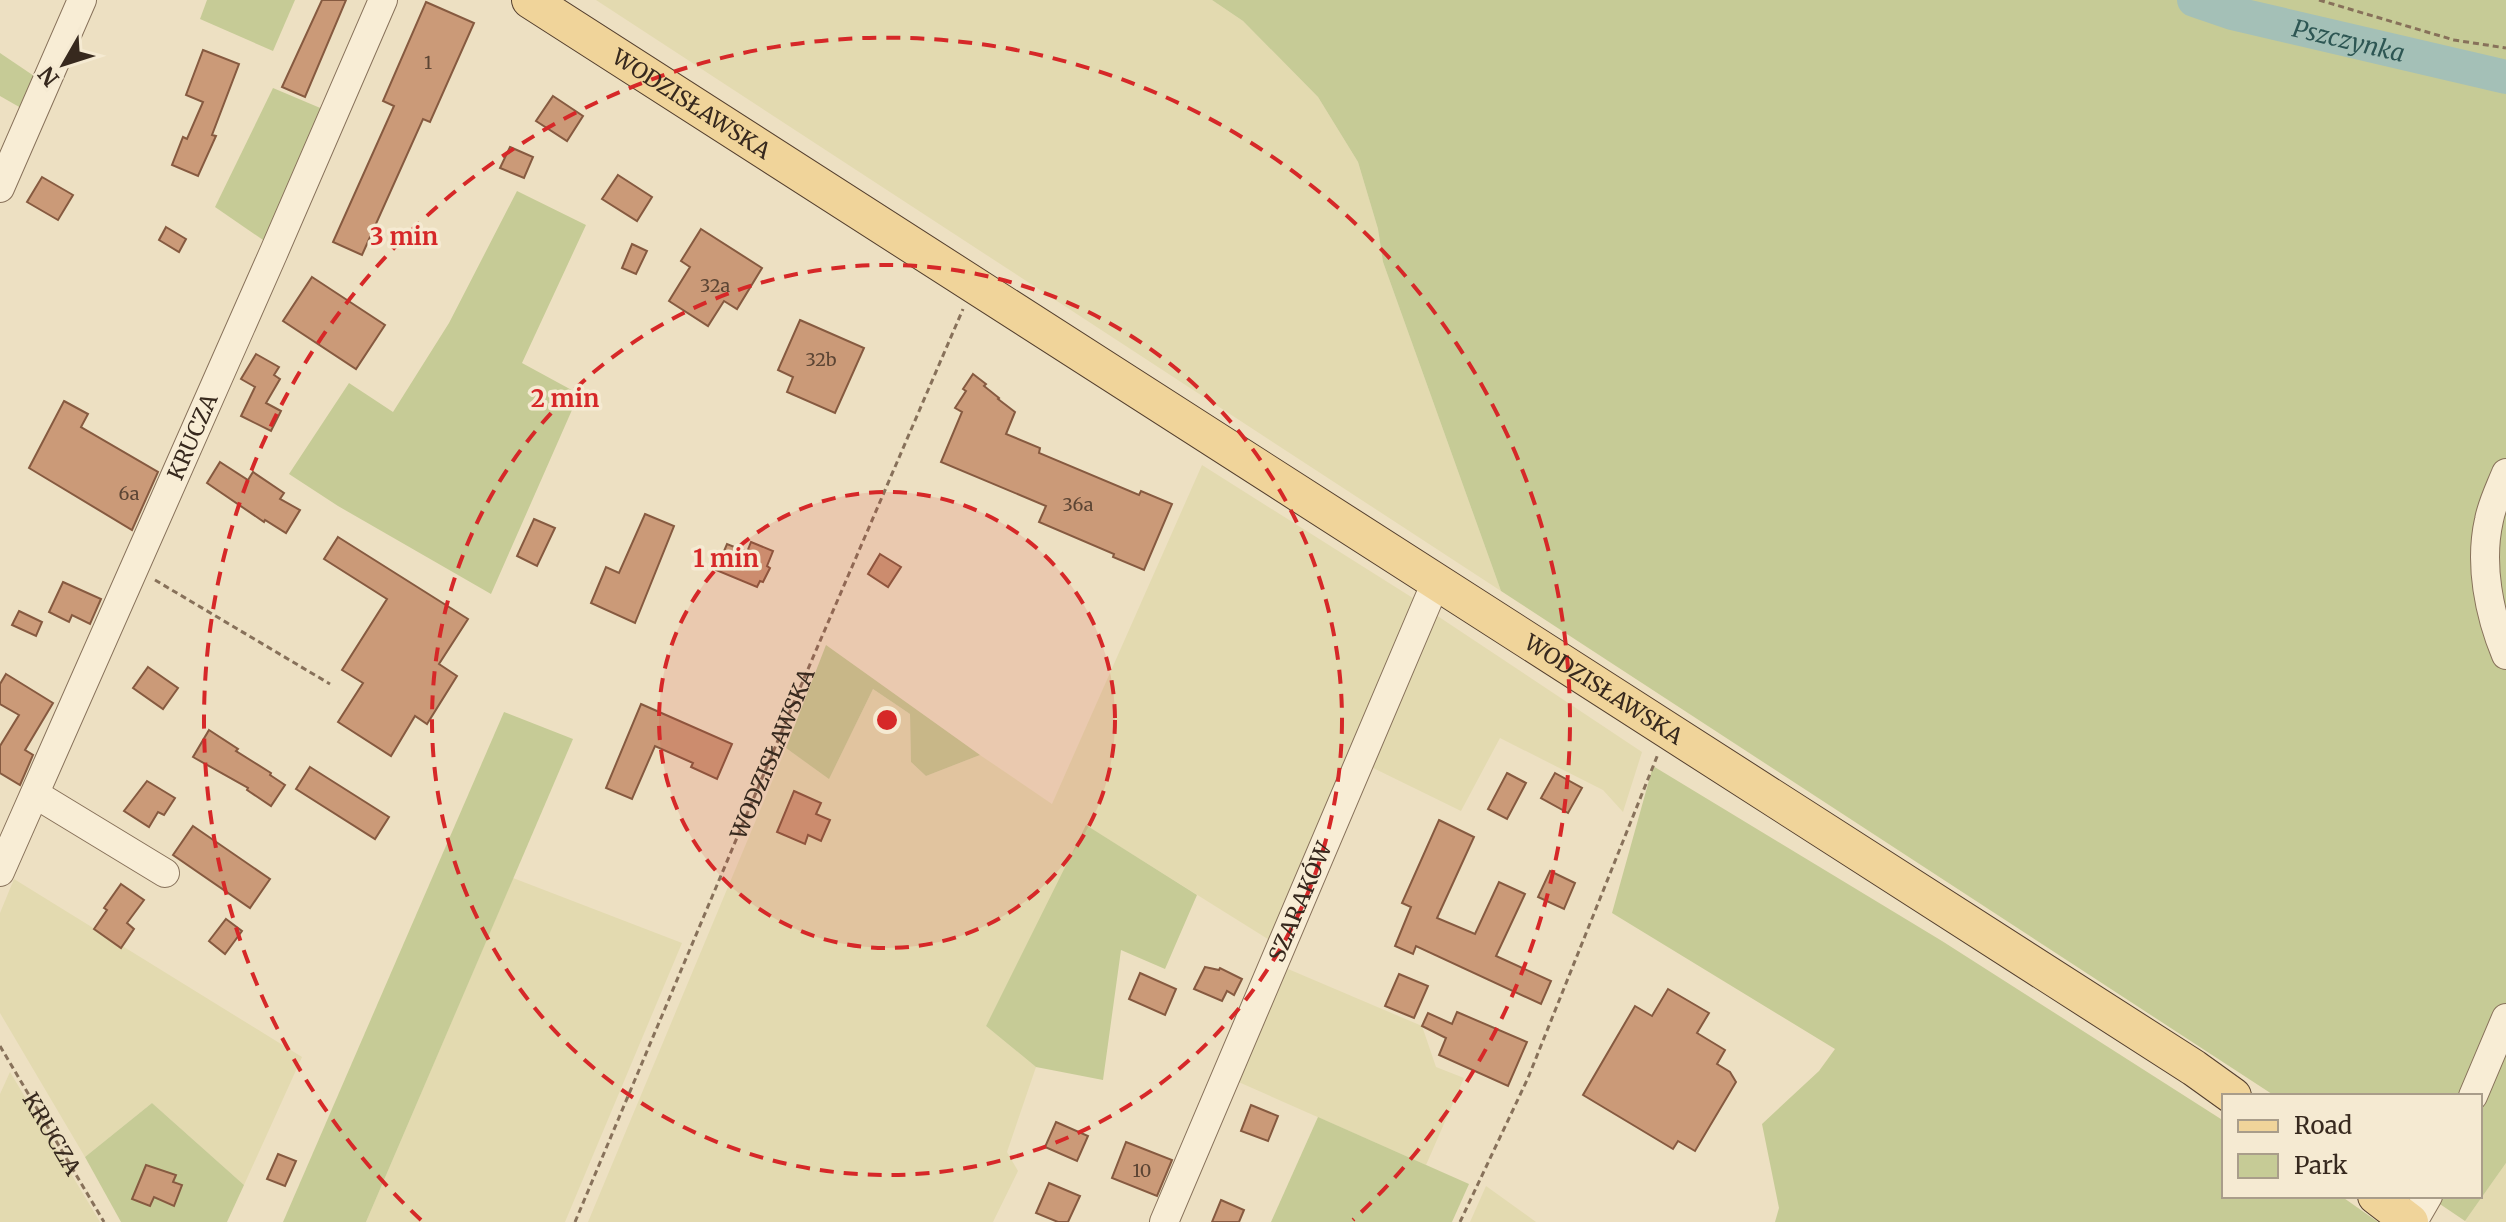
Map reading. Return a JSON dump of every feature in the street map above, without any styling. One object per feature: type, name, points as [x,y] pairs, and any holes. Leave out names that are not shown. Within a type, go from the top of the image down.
[{"type":"main road","name":"WODZISŁAWSKA","points":[[530,0],[2230,1094]]},
{"type":"main road","points":[[2379,1198],[2411,1222]]},
{"type":"street","points":[[0,188],[82,0]]},
{"type":"street","name":"KRUCZA","points":[[0,872],[383,0]]},
{"type":"street","points":[[2506,473],[2489,520],[2484,568],[2498,636],[2506,655]]},
{"type":"street","name":"SZARAKÓW","points":[[1164,1222],[1436,582]]},
{"type":"street","points":[[35,794],[165,873]]},
{"type":"street","points":[[2474,1094],[2506,1018]]},
{"type":"street","points":[[2411,1222],[2427,1198]]},
{"type":"path","points":[[2319,0],[2454,40],[2506,48]]},
{"type":"path","name":"WODZISŁAWSKA","points":[[575,1222],[973,285]]},
{"type":"path","points":[[135,568],[330,684]]},
{"type":"path","points":[[1460,1222],[1528,1078],[1667,730]]},
{"type":"path","name":"KRUCZA","points":[[0,1046],[104,1222]]},
{"type":"shaded area","points":[[596,0],[1212,0],[1243,21],[1318,97],[1358,162],[1378,229],[1383,262],[1501,591]]},
{"type":"shaded area","points":[[1202,465],[1416,600],[1271,941],[1087,826],[986,1026],[1036,1067],[1007,1152],[1018,1171],[993,1222],[588,1222],[786,748],[829,778],[873,689],[910,714],[911,762],[926,776],[980,755],[1052,804]]},
{"type":"shaded area","points":[[1433,613],[1642,752],[1623,812],[1603,790],[1500,738],[1461,811],[1365,764]]},
{"type":"shaded area","points":[[513,878],[682,943],[565,1222],[366,1222]]},
{"type":"shaded area","points":[[14,879],[302,1057],[244,1185],[152,1103],[85,1157],[0,1013],[0,913]]},
{"type":"shaded area","points":[[1281,966],[1422,1026],[1436,1067],[1464,1078],[1426,1165],[1234,1080]]},
{"type":"shaded area","points":[[10,1072],[100,1222],[0,1222],[0,1094]]},
{"type":"shaded area","points":[[2506,1163],[2506,1222],[2465,1221]]},
{"type":"shaded area","points":[[1486,1186],[1536,1222],[1470,1222]]},
{"type":"green space","points":[[207,0],[295,0],[273,51],[200,19]]},
{"type":"green space","points":[[1212,0],[2506,0],[2506,1163],[2482,1197],[2482,1094],[2272,1094],[1501,591],[1383,262],[1378,229],[1358,162],[1318,97],[1243,21]]},
{"type":"green space","points":[[0,53],[37,78],[21,108],[0,96]]},
{"type":"green space","points":[[273,88],[325,110],[266,242],[215,207]]},
{"type":"green space","points":[[517,191],[586,225],[522,363],[579,394],[491,594],[338,506],[289,474],[349,383],[393,412],[449,323]]},
{"type":"green space","points":[[826,645],[980,755],[926,776],[911,762],[910,714],[873,689],[829,779],[786,748]]},
{"type":"green space","points":[[504,712],[573,739],[366,1222],[283,1222]]},
{"type":"green space","points":[[1653,766],[1942,941],[2222,1120],[2222,1198],[2344,1198],[2378,1222],[1775,1222],[1779,1208],[1762,1124],[1819,1071],[1835,1049],[1612,913]]},
{"type":"green space","points":[[1086,825],[1197,895],[1165,969],[1121,950],[1103,1080],[1036,1067],[986,1026]]},
{"type":"green space","points":[[152,1103],[244,1185],[227,1222],[121,1222],[85,1157]]},
{"type":"green space","points":[[1318,1117],[1469,1184],[1452,1222],[1271,1222]]},
{"type":"green space","points":[[2431,1198],[2481,1198],[2465,1221]]},
{"type":"building","points":[[322,0],[346,0],[305,97],[282,87]]},
{"type":"building","points":[[426,2],[474,23],[430,122],[423,119],[362,255],[333,242],[394,106],[383,101]]},
{"type":"building","points":[[203,50],[239,64],[212,135],[216,136],[198,176],[172,165],[183,137],[187,139],[203,102],[186,95]]},
{"type":"building","points":[[553,96],[583,116],[567,141],[536,121]]},
{"type":"building","points":[[510,147],[533,157],[524,178],[500,168]]},
{"type":"building","points":[[618,175],[652,197],[637,221],[602,199]]},
{"type":"building","points":[[42,177],[73,195],[58,220],[27,202]]},
{"type":"building","points":[[166,227],[186,239],[179,252],[159,240]]},
{"type":"building","points":[[701,229],[762,268],[737,309],[724,301],[708,326],[669,301],[690,267],[681,261]]},
{"type":"building","points":[[632,244],[647,251],[636,274],[622,268]]},
{"type":"building","points":[[312,277],[385,325],[356,369],[283,321]]},
{"type":"building","points":[[800,320],[864,348],[835,413],[787,392],[793,377],[778,370]]},
{"type":"building","points":[[256,354],[279,367],[274,375],[280,379],[266,403],[281,411],[271,431],[241,416],[255,387],[241,379]]},
{"type":"building","points":[[973,374],[1015,412],[1006,434],[1040,448],[1039,453],[1139,495],[1141,491],[1172,504],[1144,570],[1039,522],[1046,506],[941,462],[962,412],[955,408]]},
{"type":"building","points":[[64,401],[88,414],[81,427],[158,472],[132,530],[29,468]]},
{"type":"building","points":[[220,462],[248,480],[253,472],[284,493],[280,499],[300,510],[286,533],[264,522],[207,483]]},
{"type":"building","points":[[645,514],[674,526],[635,623],[591,603],[606,567],[619,573]]},
{"type":"building","points":[[534,519],[555,528],[537,566],[517,556]]},
{"type":"building","points":[[338,537],[468,619],[439,664],[457,676],[427,724],[415,716],[391,756],[338,722],[363,683],[342,670],[387,599],[324,559]]},
{"type":"building","points":[[751,542],[773,551],[767,566],[770,568],[757,587],[716,570],[727,544],[747,552]]},
{"type":"building","points":[[880,554],[901,567],[888,587],[868,574]]},
{"type":"building","points":[[63,582],[101,599],[90,624],[72,615],[69,622],[49,612]]},
{"type":"building","points":[[19,611],[42,622],[36,636],[12,625]]},
{"type":"building","points":[[148,667],[178,688],[163,709],[133,688]]},
{"type":"building","points":[[6,674],[53,703],[25,750],[33,755],[20,785],[0,773],[0,746],[19,715],[0,704],[0,684]]},
{"type":"building","points":[[641,704],[732,744],[717,779],[691,767],[693,763],[655,746],[632,799],[606,788]]},
{"type":"building","points":[[209,730],[285,785],[271,806],[248,788],[193,757]]},
{"type":"building","points":[[310,767],[389,817],[375,839],[296,789]]},
{"type":"building","points":[[1507,773],[1526,783],[1507,819],[1488,809]]},
{"type":"building","points":[[1555,773],[1582,788],[1568,813],[1541,798]]},
{"type":"building","points":[[147,781],[175,798],[164,815],[158,812],[149,827],[124,811]]},
{"type":"building","points":[[794,791],[821,803],[816,814],[830,820],[821,841],[808,835],[805,844],[777,832]]},
{"type":"building","points":[[1439,820],[1474,837],[1437,918],[1475,934],[1499,882],[1525,894],[1496,956],[1551,981],[1541,1004],[1416,946],[1413,954],[1395,946],[1411,907],[1402,903]]},
{"type":"building","points":[[193,826],[270,879],[250,908],[173,855]]},
{"type":"building","points":[[1550,871],[1575,883],[1564,909],[1538,897]]},
{"type":"building","points":[[121,884],[144,900],[127,923],[134,929],[121,948],[94,929]]},
{"type":"building","points":[[226,919],[242,931],[225,954],[209,941]]},
{"type":"building","points":[[1205,967],[1220,968],[1242,979],[1234,995],[1227,991],[1222,1001],[1194,989]]},
{"type":"building","points":[[1140,973],[1176,989],[1165,1015],[1129,999]]},
{"type":"building","points":[[1399,974],[1428,986],[1414,1018],[1385,1006]]},
{"type":"building","points":[[1668,989],[1709,1013],[1697,1033],[1725,1050],[1717,1064],[1730,1072],[1736,1082],[1695,1151],[1678,1141],[1673,1149],[1583,1095],[1635,1006],[1652,1016]]},
{"type":"building","points":[[1457,1012],[1527,1042],[1508,1086],[1439,1055],[1446,1038],[1422,1026],[1428,1013],[1452,1024]]},
{"type":"building","points":[[1251,1105],[1278,1116],[1268,1141],[1241,1131]]},
{"type":"building","points":[[1056,1122],[1088,1136],[1077,1161],[1045,1147]]},
{"type":"building","points":[[1126,1142],[1172,1160],[1157,1196],[1112,1178]]},
{"type":"building","points":[[278,1154],[296,1161],[285,1186],[267,1179]]},
{"type":"building","points":[[146,1165],[176,1175],[173,1182],[182,1185],[174,1206],[154,1197],[150,1206],[132,1199]]},
{"type":"building","points":[[1049,1183],[1080,1196],[1068,1222],[1058,1222],[1036,1213]]},
{"type":"building","points":[[1221,1200],[1244,1210],[1239,1222],[1212,1222]]},
{"type":"waterway","name":"Pszczynka","points":[[2194,0],[2232,13],[2506,77]]}]
